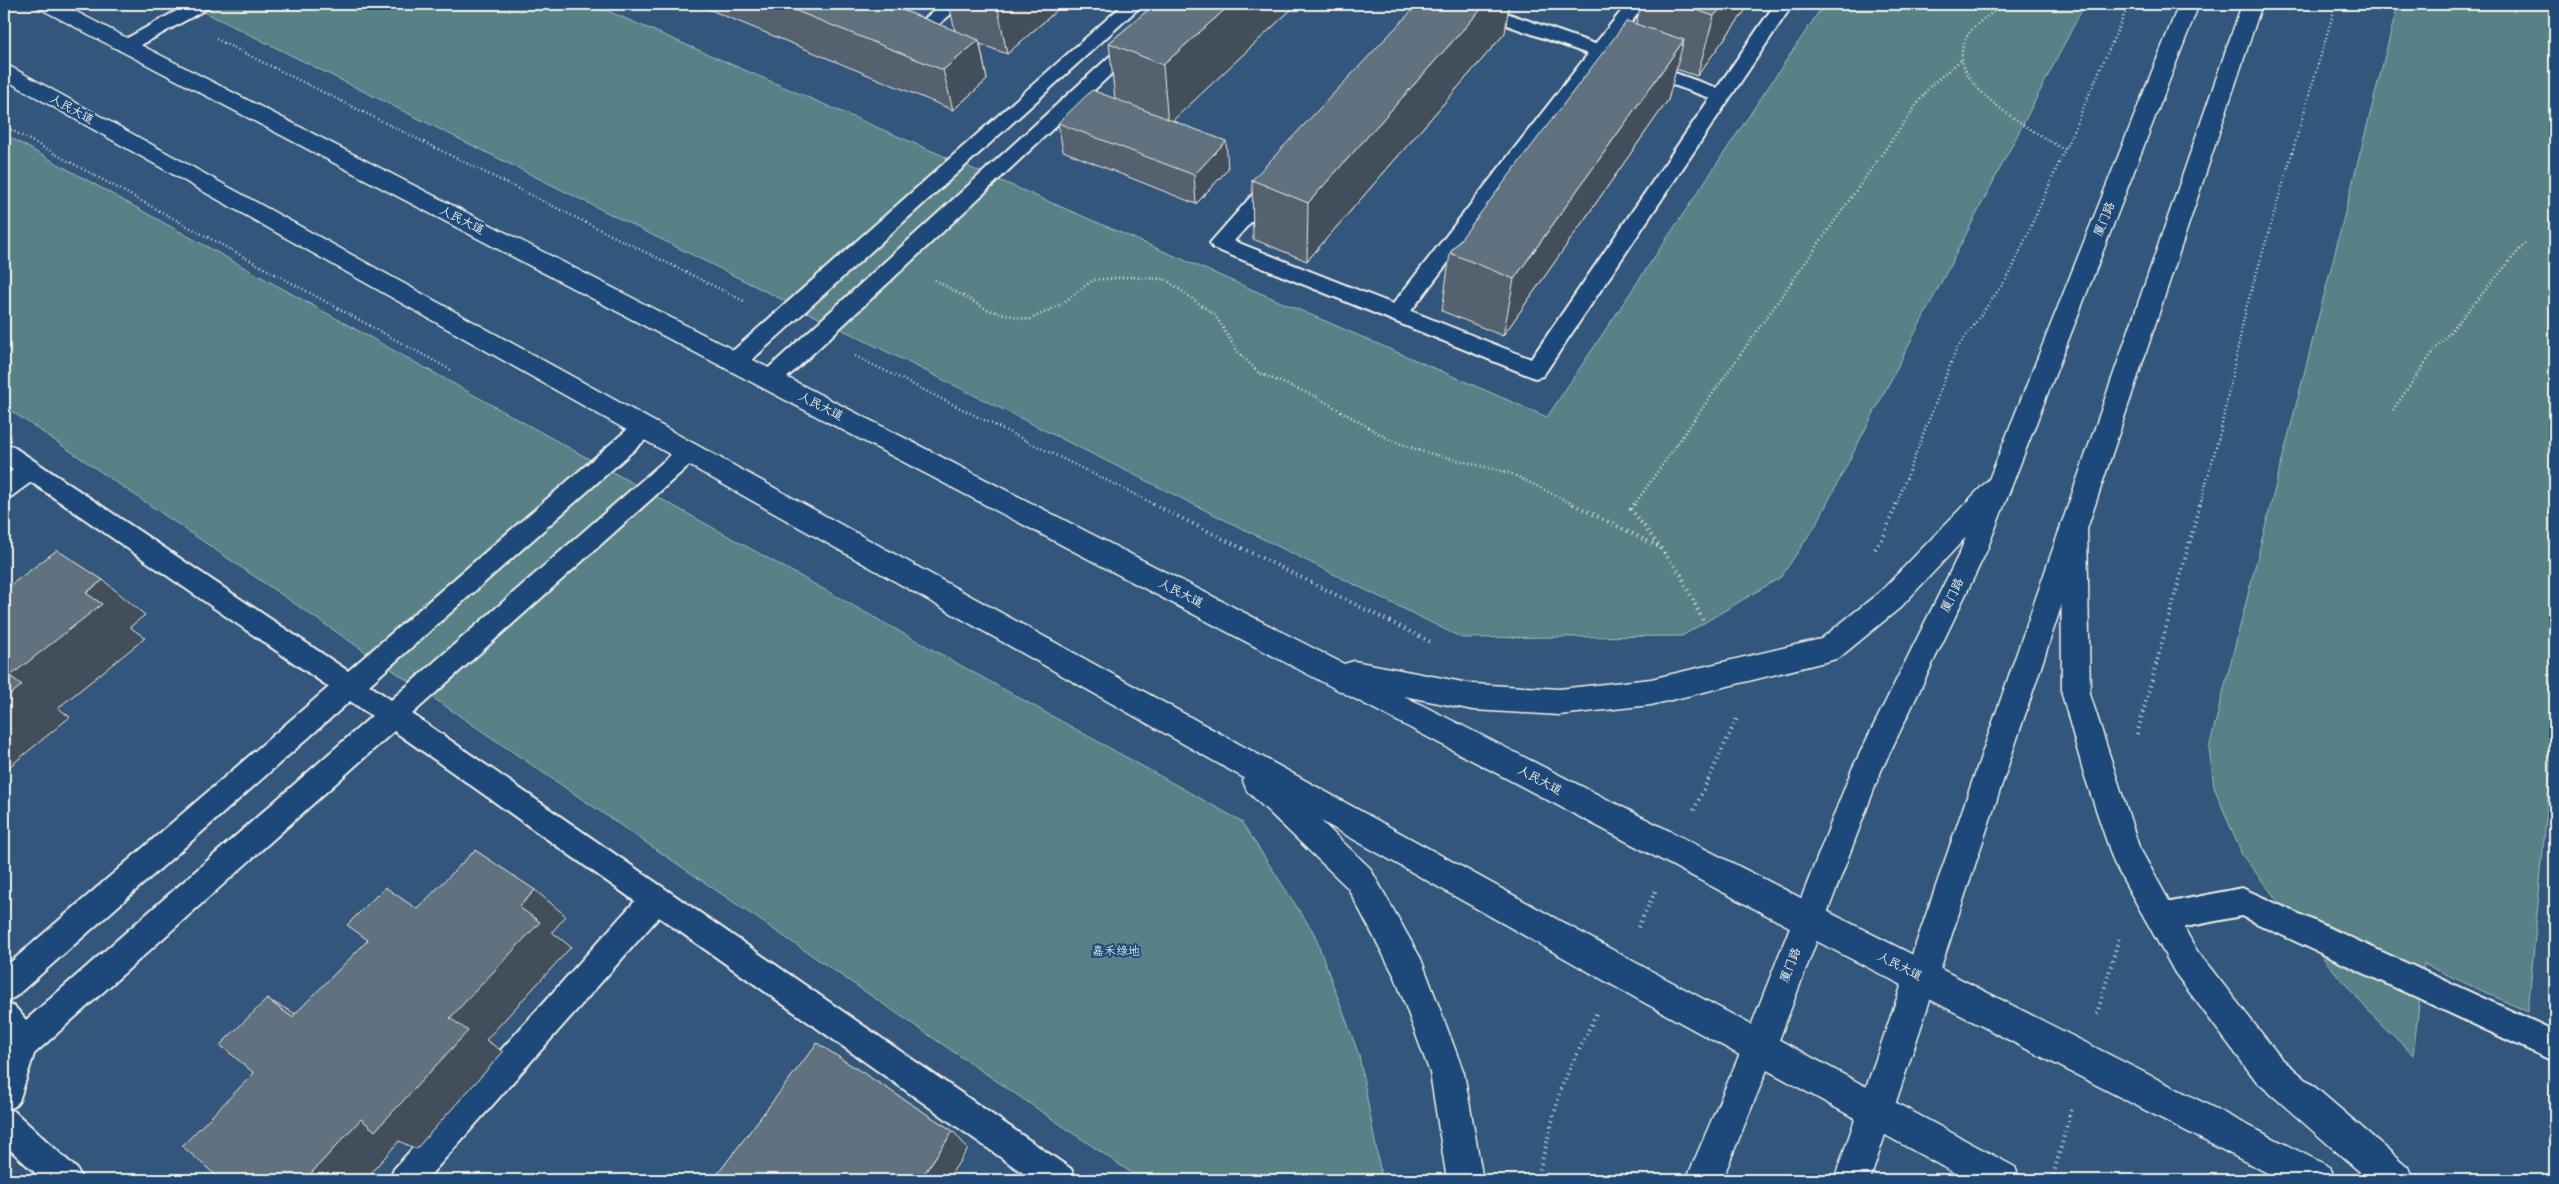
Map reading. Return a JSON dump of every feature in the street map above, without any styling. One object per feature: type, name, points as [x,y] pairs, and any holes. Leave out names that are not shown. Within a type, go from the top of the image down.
[{"type":"main road","name":"人民大道","points":[[46,4],[1808,920],[1921,976],[2317,1180]]},
{"type":"main road","name":"厦门路","points":[[1704,1180],[1759,1048],[1868,769],[1973,552],[2189,4]]},
{"type":"main road","points":[[1852,1180],[2252,4]]},
{"type":"main road","name":"人民大道","points":[[4,71],[1617,970],[2002,1180]]},
{"type":"main road","points":[[1320,666],[1473,698],[1559,702],[1651,692],[1829,649],[1891,599],[1998,486]]},
{"type":"main road","points":[[2074,524],[2076,694],[2098,774],[2124,853],[2186,962],[2269,1070],[2395,1180]]},
{"type":"main road","points":[[1232,756],[1359,878],[1409,970],[1448,1073],[1465,1180]]},
{"type":"lane","points":[[126,46],[202,4]]},
{"type":"lane","points":[[925,27],[954,4]]},
{"type":"lane","points":[[735,362],[1134,4]]},
{"type":"lane","points":[[770,380],[1178,4]]},
{"type":"lane","points":[[1465,4],[1722,96]]},
{"type":"lane","points":[[1397,314],[1636,4]]},
{"type":"lane","points":[[1287,168],[1220,243],[1535,370],[1784,4]]},
{"type":"lane","points":[[4,987],[644,428]]},
{"type":"lane","points":[[4,452],[392,715],[1060,1180]]},
{"type":"lane","points":[[4,1095],[9,1089],[21,1045],[688,452]]},
{"type":"lane","points":[[4,489],[31,470]]},
{"type":"lane","points":[[405,1180],[656,899]]},
{"type":"lane","points":[[2161,918],[2242,902],[2555,1047]]},
{"type":"lane","points":[[4,1018],[14,1026],[21,1045]]},
{"type":"lane","points":[[4,1123],[66,1180]]},
{"type":"path","points":[[2008,4],[1990,12],[1966,35],[1961,60],[1975,88],[2000,108],[2064,150]]},
{"type":"path","points":[[1873,551],[1884,536],[1956,350],[2010,274],[2129,4]]},
{"type":"path","points":[[2135,740],[2220,433],[2246,309],[2336,4]]},
{"type":"path","points":[[175,18],[782,320]]},
{"type":"path","points":[[1704,623],[1681,574],[1631,509],[1930,86],[1961,60]]},
{"type":"path","points":[[4,126],[455,372]]},
{"type":"path","points":[[2393,410],[2432,352],[2526,242]]},
{"type":"path","points":[[899,261],[988,310],[1029,320],[1060,305],[1093,280],[1129,276],[1165,279],[1193,297],[1215,315],[1237,350],[1259,373],[1317,397],[1390,440],[1424,452],[1460,458],[1510,473],[1659,547]]},
{"type":"path","points":[[817,337],[1431,643]]},
{"type":"path","points":[[1538,1180],[1561,1088],[1742,709],[1784,660]]},
{"type":"green space","points":[[188,4],[592,4],[1547,417],[1824,4],[2085,4],[1817,523],[1781,577],[1682,636],[1462,638]]},
{"type":"green space","points":[[2398,4],[2555,4],[2555,721],[2528,1012],[2424,964],[2413,1055],[2371,1014],[2317,951],[2242,855],[2214,787],[2209,748]]},
{"type":"green space","name":"嘉禾绿地","points":[[4,134],[1241,821],[1314,933],[1359,1055],[1382,1180],[1142,1180],[4,406]]},
{"type":"building","points":[[779,4],[887,4],[979,40],[943,70]]},
{"type":"building","points":[[1155,4],[1231,4],[1163,65],[1109,43]]},
{"type":"building","points":[[1418,4],[1486,4],[1308,203],[1252,180]]},
{"type":"building","points":[[1677,4],[1724,4],[1714,16]]},
{"type":"building","points":[[1627,21],[1684,40],[1514,279],[1450,253]]},
{"type":"building","points":[[1092,90],[1226,141],[1194,175],[1058,123]]},
{"type":"building","points":[[57,550],[103,580],[86,593],[102,604],[10,676],[22,685],[4,700],[4,590]]},
{"type":"building","points":[[475,850],[535,890],[519,907],[540,922],[450,1018],[468,1031],[375,1131],[361,1119],[305,1180],[221,1180],[182,1146],[254,1073],[220,1045],[267,999],[292,1017],[368,940],[347,925],[385,887],[417,909]]},
{"type":"building","points":[[817,1043],[953,1131],[920,1180],[713,1180]]}]
